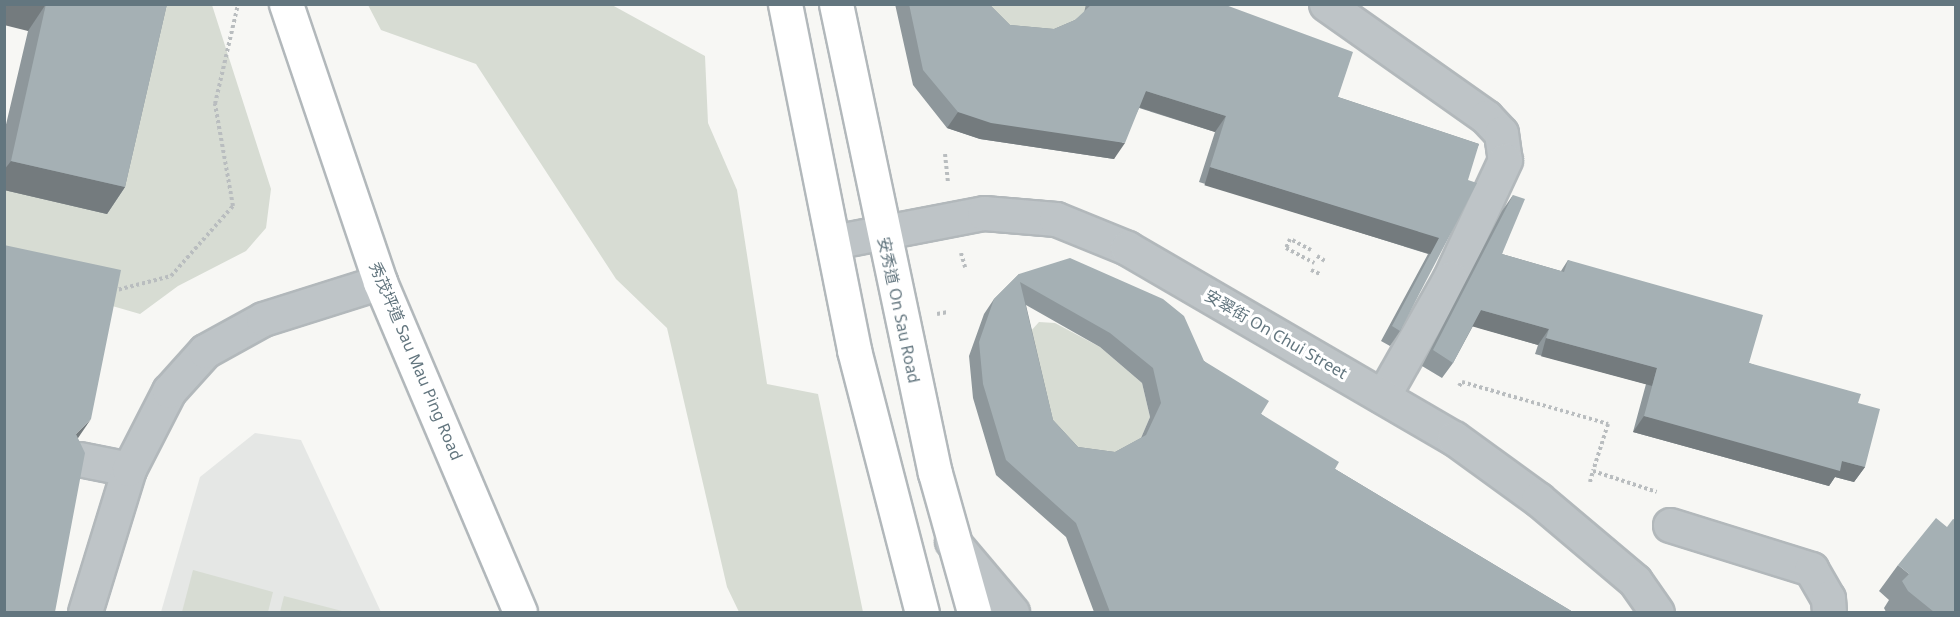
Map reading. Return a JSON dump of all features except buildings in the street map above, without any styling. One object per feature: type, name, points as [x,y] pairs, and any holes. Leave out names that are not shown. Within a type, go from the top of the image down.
[{"type":"main road","name":"秀茂坪道 Sau Mau Ping Road","points":[[286,4],[380,282],[520,612]]},
{"type":"main road","points":[[785,4],[833,242],[894,521],[922,612]]},
{"type":"main road","name":"安秀道 On Sau Road","points":[[836,4],[882,232],[952,540],[974,612]]},
{"type":"street","points":[[1326,4],[1486,117],[1501,134],[1505,160],[1450,278],[1383,396]]},
{"type":"street","name":"安翠街 On Chui Street","points":[[833,242],[984,213],[1056,219],[1127,248],[1454,438],[1538,499],[1635,581],[1657,612]]},
{"type":"street","points":[[85,612],[129,469],[169,391],[204,351],[289,308],[380,282]]},
{"type":"street","points":[[79,459],[129,469]]},
{"type":"street","points":[[1670,511],[1811,569],[1828,598],[1829,612]]},
{"type":"street","points":[[952,540],[1012,612]]},
{"type":"path","points":[[106,292],[171,276],[233,206],[216,104],[238,4]]},
{"type":"path","points":[[1311,250],[1290,239],[1286,248],[1314,262]]},
{"type":"path","points":[[1317,256],[1326,261]]},
{"type":"path","points":[[1311,270],[1320,274]]},
{"type":"path","points":[[1459,386],[1462,382],[1608,424],[1590,482]]},
{"type":"path","points":[[1593,471],[1670,511]]},
{"type":"shaded area","points":[[162,5],[212,5],[271,189],[266,228],[246,251],[178,286],[140,314],[5,275],[4,191]]},
{"type":"shaded area","points":[[368,5],[612,5],[705,56],[708,123],[737,190],[767,384],[818,394],[863,612],[739,612],[727,587],[667,328],[616,279],[476,64],[381,30]]},
{"type":"shaded area","points":[[966,5],[1089,5],[1081,20],[1043,45]]},
{"type":"shaded area","points":[[1039,322],[1055,323],[1100,347],[1142,383],[1150,417],[1136,450],[1068,462],[1021,342]]},
{"type":"shaded area","points":[[255,433],[301,440],[381,612],[161,612],[200,477]]},
{"type":"shaded area","points":[[193,570],[273,592],[268,612],[182,612]]},
{"type":"shaded area","points":[[284,596],[346,612],[280,612]]}]
